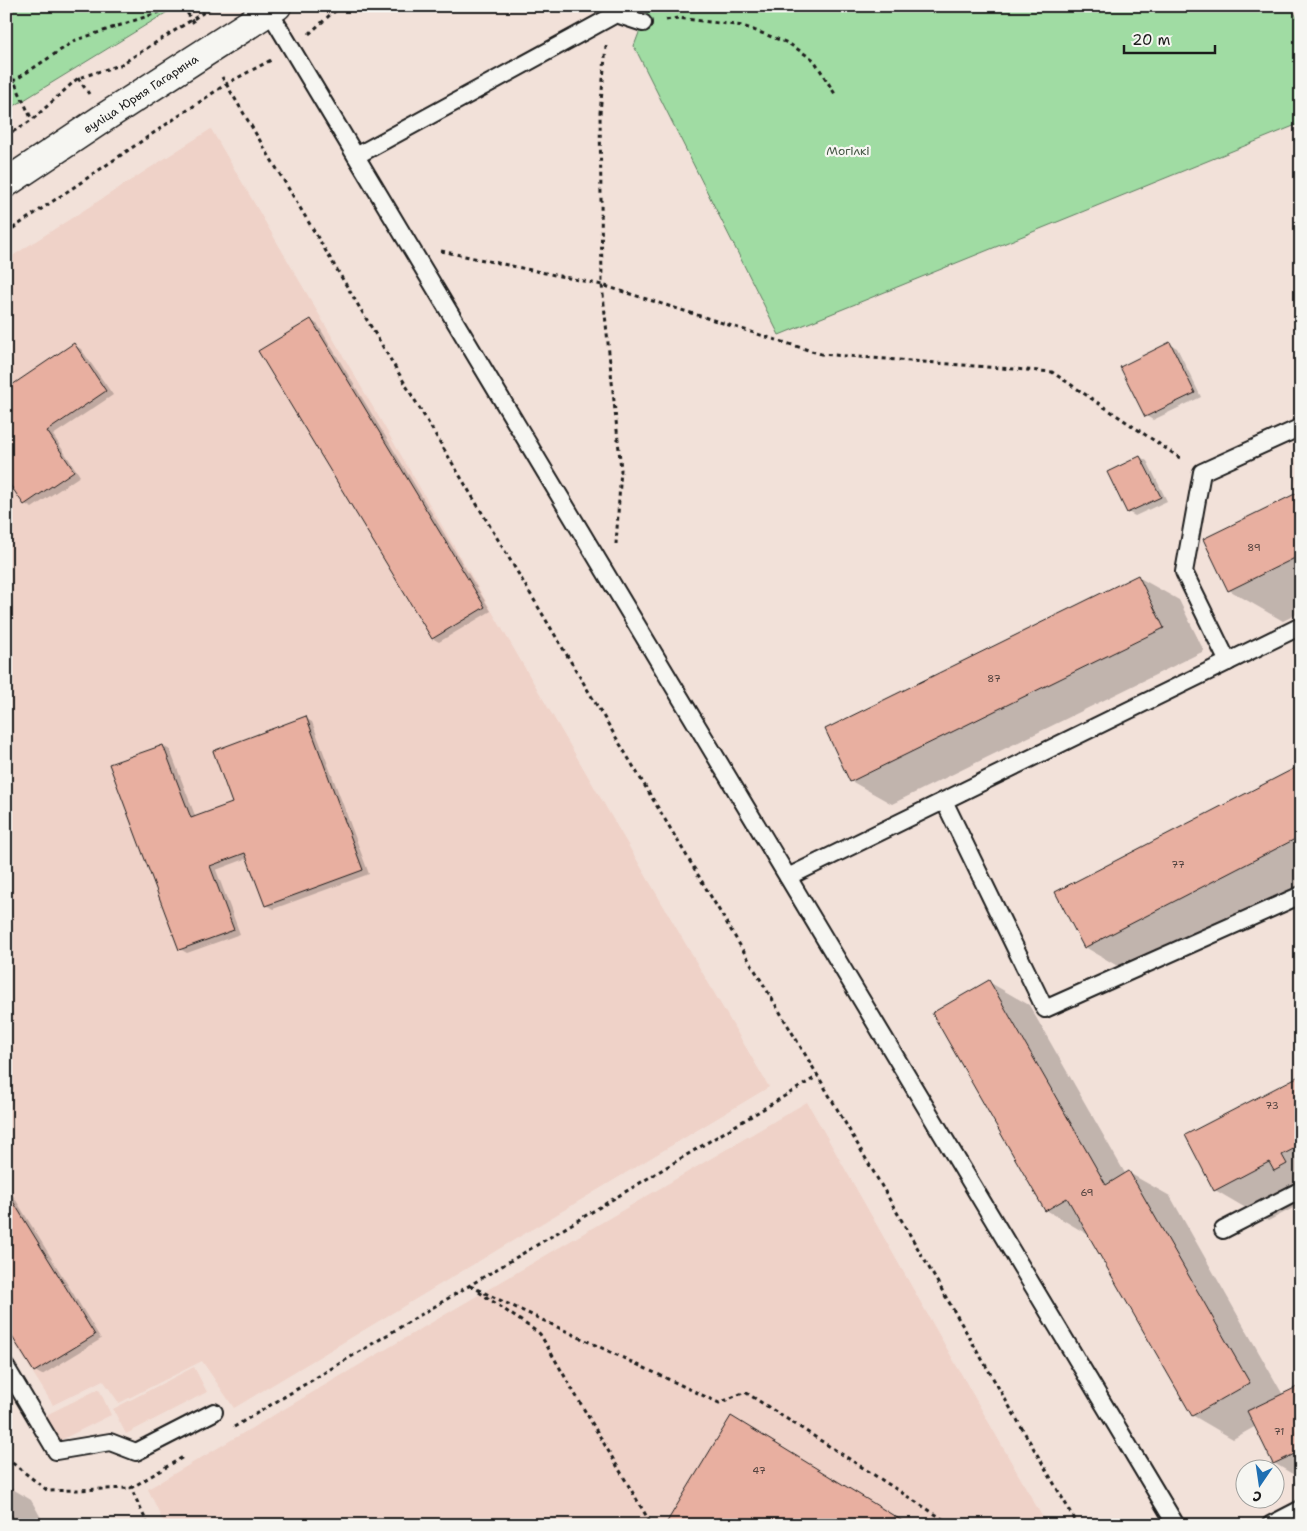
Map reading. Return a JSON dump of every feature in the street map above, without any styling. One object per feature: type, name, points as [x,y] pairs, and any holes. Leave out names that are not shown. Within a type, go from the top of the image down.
[{"type":"main road","name":"вуліца Юрыя Гагарына","points":[[6,183],[273,8]]},
{"type":"lane","points":[[273,8],[408,244],[1176,1525]]},
{"type":"lane","points":[[356,156],[616,14],[643,23]]},
{"type":"lane","points":[[1228,662],[1184,572],[1202,472],[1301,427]]},
{"type":"lane","points":[[788,877],[1301,626]]},
{"type":"lane","points":[[944,801],[1045,1009],[1301,895]]},
{"type":"lane","points":[[1223,1230],[1301,1190]]},
{"type":"lane","points":[[6,1367],[56,1451],[110,1442],[136,1452],[214,1412]]},
{"type":"lane","points":[[1270,1525],[1301,1509]]},
{"type":"path","points":[[6,86],[76,40],[178,6]]},
{"type":"path","points":[[183,6],[191,20]]},
{"type":"path","points":[[6,136],[32,120],[78,78],[120,64],[214,6]]},
{"type":"path","points":[[609,18],[600,113],[602,285],[621,469],[614,587]]},
{"type":"path","points":[[643,23],[678,18],[743,26],[788,43],[814,60],[836,94]]},
{"type":"path","points":[[6,71],[14,81],[32,120]]},
{"type":"path","points":[[6,233],[226,84],[818,1076],[1078,1525]]},
{"type":"path","points":[[408,244],[602,285],[821,354],[1052,372],[1202,472]]},
{"type":"path","points":[[233,1428],[818,1076]]},
{"type":"path","points":[[470,1285],[540,1334],[652,1524]]},
{"type":"path","points":[[470,1285],[719,1403],[746,1392],[952,1525]]},
{"type":"path","points":[[6,1458],[48,1491],[131,1488],[190,1453]]},
{"type":"path","points":[[131,1488],[148,1525]]},
{"type":"shaded area","points":[[211,129],[769,1087],[234,1408],[202,1361],[119,1403],[103,1380],[53,1405],[6,1330],[6,260]]},
{"type":"shaded area","points":[[807,1102],[1047,1525],[165,1525],[148,1489]]},
{"type":"shaded area","points":[[194,1367],[207,1392],[126,1434],[113,1409]]},
{"type":"shaded area","points":[[99,1389],[111,1415],[59,1441],[46,1415]]},
{"type":"green space","points":[[6,6],[177,6],[6,111]]},
{"type":"green space","name":"Могілкі","points":[[649,6],[1291,6],[1301,26],[1301,123],[779,335],[634,46]]},
{"type":"building","points":[[311,319],[485,607],[432,639],[258,351]]},
{"type":"building","points":[[1170,342],[1195,393],[1145,417],[1120,367]]},
{"type":"building","points":[[74,343],[106,391],[47,431],[74,471],[24,505],[6,479],[6,389]]},
{"type":"building","points":[[1140,456],[1161,497],[1127,513],[1107,472]]},
{"type":"building","points":[[1301,491],[1301,555],[1228,591],[1203,539]]},
{"type":"building","points":[[1138,575],[1164,628],[850,782],[825,729]]},
{"type":"building","points":[[306,716],[363,870],[265,906],[245,853],[210,866],[234,930],[179,950],[109,764],[163,745],[191,818],[232,803],[213,751]]},
{"type":"building","points":[[1301,765],[1301,836],[1084,948],[1055,892]]},
{"type":"building","points":[[989,980],[1106,1185],[1129,1171],[1250,1383],[1192,1416],[1067,1198],[1045,1211],[932,1013]]},
{"type":"building","points":[[1301,1075],[1301,1145],[1282,1155],[1287,1164],[1274,1171],[1269,1162],[1214,1191],[1185,1135]]},
{"type":"building","points":[[6,1190],[95,1335],[34,1372],[6,1327]]},
{"type":"building","points":[[1301,1385],[1301,1451],[1284,1459],[1270,1458],[1247,1411]]},
{"type":"building","points":[[731,1416],[909,1525],[665,1525]]},
{"type":"building","points":[[6,1504],[16,1524],[14,1525],[6,1525]]}]
